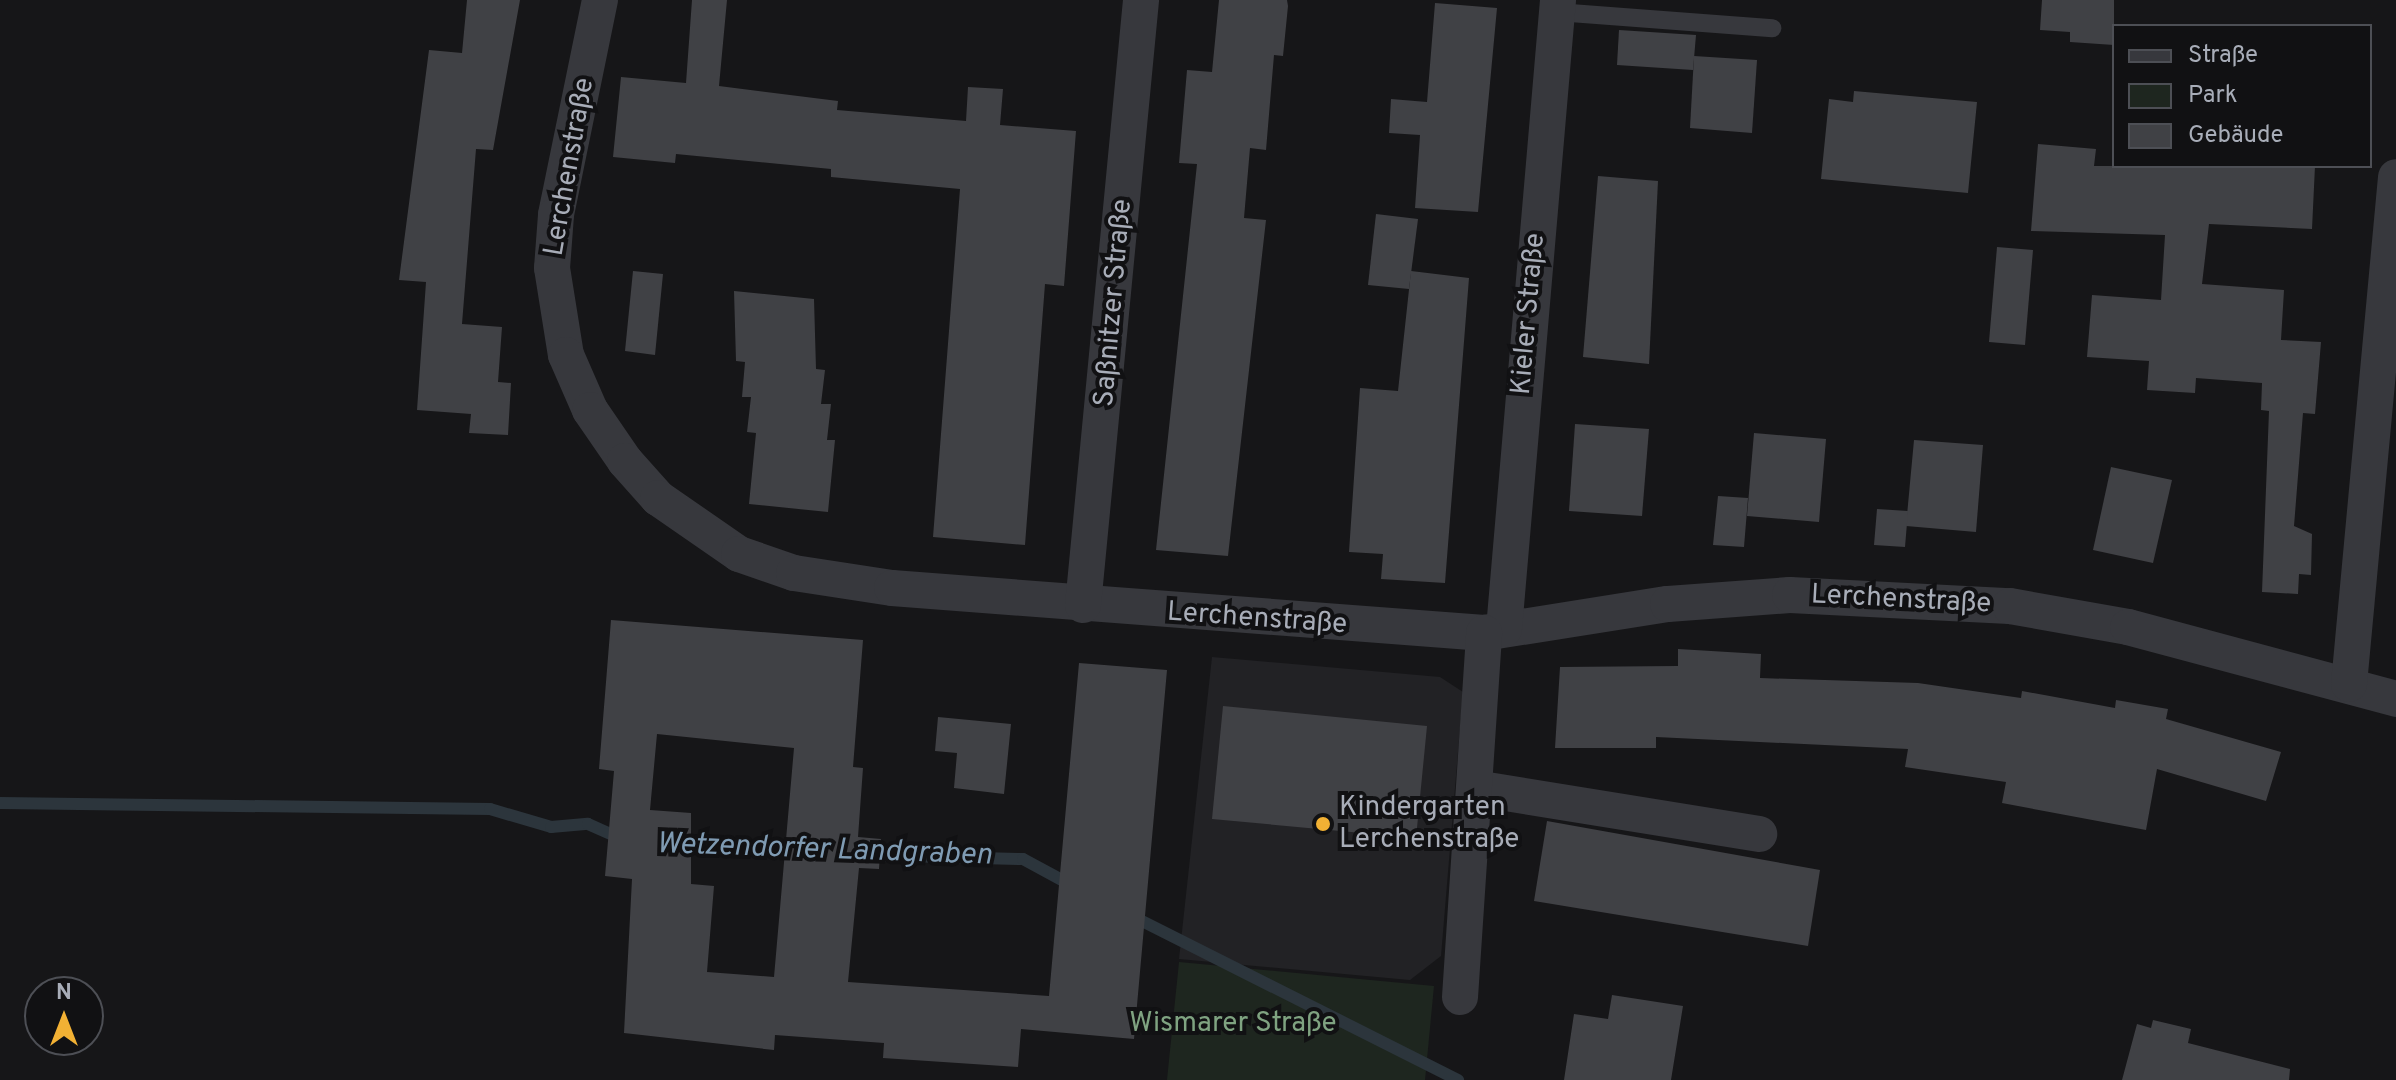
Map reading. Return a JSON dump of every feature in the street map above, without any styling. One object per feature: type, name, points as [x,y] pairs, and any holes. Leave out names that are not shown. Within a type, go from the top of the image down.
[{"type":"street","name":"Lerchenstraße","points":[[600,0],[556,215],[552,268],[566,355],[625,461],[700,529],[739,554],[794,573],[1083,605],[1494,631],[1668,604],[1875,596],[2010,606],[2128,627],[2396,699]]},
{"type":"street","name":"Saßnitzer Straße","points":[[1083,605],[1141,0]]},
{"type":"street","name":"Kieler Straße","points":[[1494,631],[1558,6]]},
{"type":"street","points":[[2349,684],[2396,177]]},
{"type":"street","points":[[1460,997],[1475,788],[1494,631]]},
{"type":"street","points":[[1475,788],[1759,834]]},
{"type":"lane","points":[[1558,6],[1772,28]]},
{"type":"shaded area","name":"Kindergarten Lerchenstraße","points":[[1212,657],[1440,677],[1463,692],[1441,956],[1410,980],[1179,959]]},
{"type":"green space","name":"Wismarer Straße","points":[[1179,962],[1434,986],[1425,1080],[1167,1080]]},
{"type":"building","points":[[467,0],[520,0],[493,150],[476,149],[462,324],[502,327],[498,382],[511,383],[508,435],[469,433],[471,414],[417,410],[426,282],[399,280],[429,50],[462,53]]},
{"type":"building","points":[[692,0],[727,0],[719,86],[838,101],[837,110],[966,121],[968,87],[1003,89],[1000,125],[1076,131],[1064,286],[1045,284],[1025,545],[933,537],[960,189],[831,177],[831,169],[676,154],[675,163],[613,157],[621,77],[686,83]]},
{"type":"building","points":[[1219,0],[1287,0],[1288,6],[1283,56],[1274,55],[1266,150],[1250,148],[1244,218],[1266,220],[1228,556],[1156,550],[1197,164],[1179,163],[1187,70],[1212,72]]},
{"type":"building","points":[[2042,0],[2114,0],[2112,45],[2070,42],[2070,32],[2040,30]]},
{"type":"building","points":[[1435,3],[1497,8],[1478,212],[1415,208],[1420,135],[1389,133],[1391,99],[1427,102]]},
{"type":"building","points":[[1619,30],[1696,35],[1693,70],[1617,65]]},
{"type":"building","points":[[1694,56],[1757,60],[1752,133],[1690,128]]},
{"type":"building","points":[[1854,91],[1977,102],[1968,193],[1821,179],[1829,99],[1853,102]]},
{"type":"building","points":[[2038,144],[2096,149],[2094,166],[2112,168],[2315,168],[2312,229],[2209,224],[2202,284],[2284,290],[2281,340],[2321,342],[2315,414],[2303,413],[2294,526],[2312,534],[2311,575],[2299,574],[2298,594],[2262,592],[2269,411],[2261,410],[2262,383],[2196,378],[2195,393],[2147,390],[2149,361],[2087,357],[2092,295],[2161,300],[2165,235],[2031,231]]},
{"type":"building","points":[[1598,176],[1658,181],[1649,364],[1583,357]]},
{"type":"building","points":[[1376,214],[1418,219],[1409,289],[1368,285]]},
{"type":"building","points":[[1997,247],[2033,250],[2025,345],[1989,342]]},
{"type":"building","points":[[633,271],[663,274],[655,355],[625,351]]},
{"type":"building","points":[[1411,271],[1469,278],[1445,583],[1381,579],[1383,554],[1349,552],[1360,388],[1398,391]]},
{"type":"building","points":[[734,291],[814,299],[816,369],[825,370],[821,404],[831,404],[827,440],[835,440],[828,512],[749,504],[756,433],[747,432],[751,397],[742,397],[745,362],[736,361]]},
{"type":"building","points":[[1575,424],[1649,429],[1642,516],[1569,511]]},
{"type":"building","points":[[1754,433],[1826,439],[1819,522],[1747,516]]},
{"type":"building","points":[[1914,440],[1983,445],[1976,532],[1906,526]]},
{"type":"building","points":[[2111,467],[2172,480],[2153,563],[2093,550]]},
{"type":"building","points":[[1718,496],[1748,498],[1744,547],[1713,545]]},
{"type":"building","points":[[1877,509],[1908,511],[1905,547],[1874,545]]},
{"type":"building","points":[[611,620],[863,640],[853,767],[863,768],[858,837],[881,839],[879,869],[859,868],[848,982],[1049,996],[1079,663],[1167,670],[1134,1039],[1021,1029],[1018,1067],[883,1058],[884,1043],[775,1035],[774,1050],[624,1033],[632,879],[605,876],[614,771],[599,769]],"holes":[[[657,734],[794,748],[774,977],[707,972],[714,886],[691,884],[691,813],[650,810]]]},
{"type":"building","points":[[1678,649],[1761,654],[1760,678],[1918,683],[2021,698],[2022,691],[2115,708],[2116,700],[2168,709],[2166,719],[2281,752],[2266,801],[2157,769],[2146,830],[2002,803],[2006,782],[1905,767],[1908,749],[1656,737],[1656,748],[1555,748],[1560,667],[1678,666]]},
{"type":"building","points":[[1223,706],[1427,726],[1416,838],[1212,819]]},
{"type":"building","points":[[938,717],[1011,724],[1004,794],[954,788],[957,753],[935,751]]},
{"type":"building","points":[[1547,821],[1820,870],[1808,946],[1534,901]]},
{"type":"building","points":[[1612,995],[1683,1006],[1671,1080],[1564,1080],[1574,1014],[1608,1019]]},
{"type":"building","points":[[2153,1020],[2191,1029],[2188,1043],[2290,1069],[2289,1080],[2122,1080],[2137,1024],[2151,1028]]},
{"type":"waterway","name":"Wetzendorfer Landgraben","points":[[0,803],[490,809],[551,827],[588,824],[621,839]]},
{"type":"waterway","name":"Wetzendorfer Landgraben","points":[[675,847],[800,852]]},
{"type":"waterway","name":"Wetzendorfer Landgraben","points":[[866,855],[1023,859],[1073,886]]},
{"type":"waterway","name":"Wetzendorfer Landgraben","points":[[1132,916],[1458,1080]]},
{"type":"place","name":"Kindergarten Lerchenstraße","points":[[1323,824]]}]
